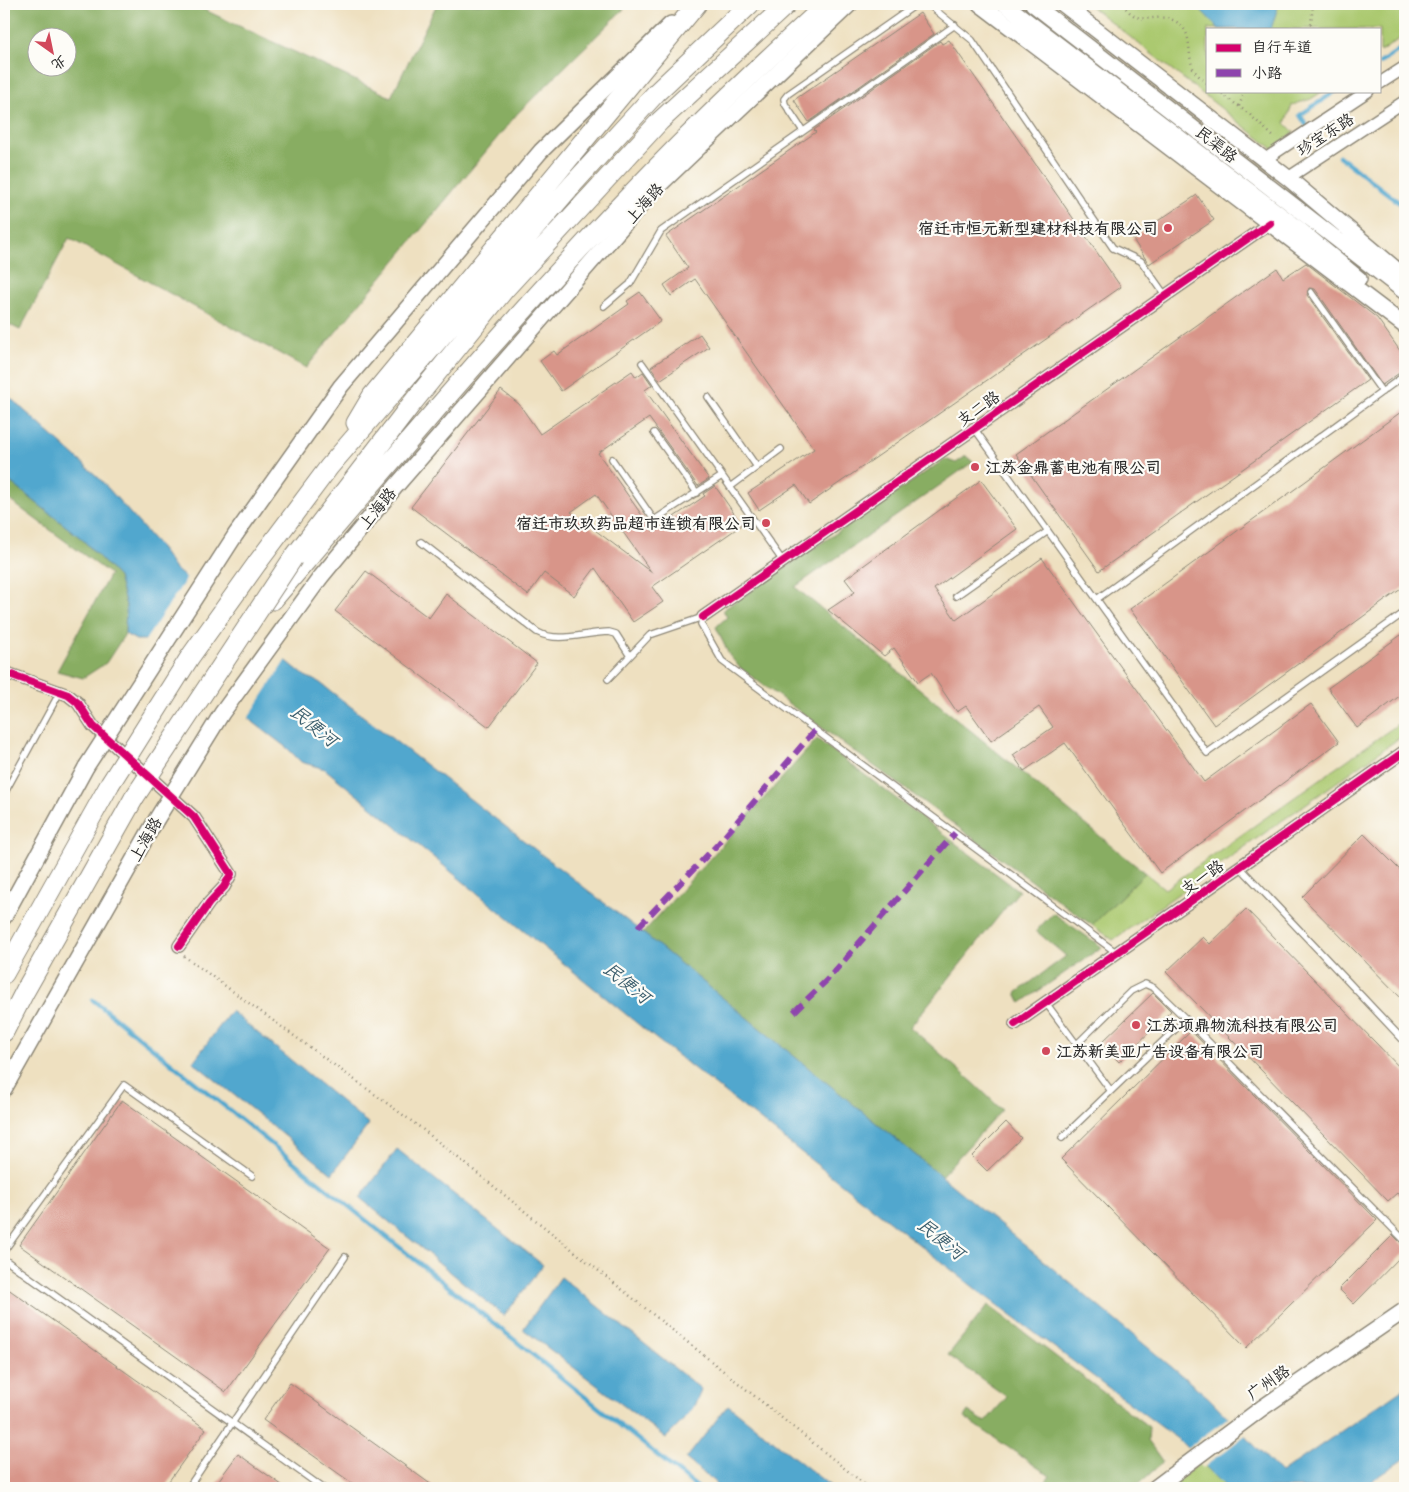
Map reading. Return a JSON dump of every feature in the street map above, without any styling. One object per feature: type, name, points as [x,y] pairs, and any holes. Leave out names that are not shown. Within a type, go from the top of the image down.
[{"type":"highway","points":[[329,467],[372,396],[697,4]]},
{"type":"highway","points":[[4,974],[110,784],[190,657],[329,467],[602,150],[657,92],[750,4]]},
{"type":"highway","name":"上海路","points":[[4,1032],[29,982],[134,798],[233,647],[410,406],[505,289],[660,121],[787,4]]},
{"type":"highway","points":[[297,562],[644,182],[732,93],[827,4]]},
{"type":"main road","points":[[4,917],[86,767],[236,534],[341,386],[534,159],[691,4]]},
{"type":"main road","name":"上海路","points":[[4,1089],[156,820],[222,713],[320,578],[396,486],[653,191],[850,4]]},
{"type":"main road","points":[[980,4],[1405,326]]},
{"type":"main road","name":"民渠路","points":[[1005,4],[1304,223],[1405,292]]},
{"type":"main road","name":"民渠路","points":[[1033,4],[1304,223],[1405,316]]},
{"type":"main road","name":"民渠路","points":[[1063,4],[1288,178],[1405,277]]},
{"type":"main road","name":"广州路","points":[[1155,1488],[1262,1408],[1405,1310]]},
{"type":"street","points":[[1382,82],[1405,66]]},
{"type":"street","name":"珍宝东路","points":[[1264,160],[1366,92]]},
{"type":"street","name":"珍宝东路","points":[[1288,178],[1405,102]]},
{"type":"street","name":"支二路","points":[[703,618],[782,560],[1270,223]]},
{"type":"street","points":[[4,672],[60,692],[78,703],[93,726],[194,817],[219,852],[231,874],[224,887],[209,903],[179,946]]},
{"type":"street","name":"支一路","points":[[1015,1024],[1405,752]]},
{"type":"lane","points":[[803,131],[785,104],[784,99],[788,94],[917,4]]},
{"type":"lane","points":[[928,4],[972,40],[1113,248],[1141,261],[1165,295]]},
{"type":"lane","points":[[604,306],[630,284],[661,231],[955,25]]},
{"type":"lane","points":[[1311,292],[1382,392]]},
{"type":"lane","points":[[642,363],[782,560]]},
{"type":"lane","points":[[1097,599],[1405,375]]},
{"type":"lane","points":[[708,397],[757,467]]},
{"type":"lane","points":[[974,428],[1207,754],[1405,612]]},
{"type":"lane","points":[[654,433],[696,492]]},
{"type":"lane","points":[[730,487],[781,449]]},
{"type":"lane","points":[[612,459],[654,520],[722,476]]},
{"type":"lane","points":[[956,596],[1048,531]]},
{"type":"lane","points":[[421,542],[544,636],[566,637],[609,632],[616,634],[630,656]]},
{"type":"lane","points":[[608,679],[650,635],[703,618]]},
{"type":"lane","points":[[703,618],[701,624],[722,661],[1117,953]]},
{"type":"lane","points":[[4,794],[60,692]]},
{"type":"lane","points":[[1240,867],[1405,1042]]},
{"type":"lane","points":[[1077,1044],[1131,991],[1145,984],[1154,988],[1405,1241]]},
{"type":"lane","points":[[1046,1003],[1111,1091]]},
{"type":"lane","points":[[1062,1138],[1186,1019]]},
{"type":"lane","points":[[4,1251],[124,1085],[252,1176]]},
{"type":"lane","points":[[188,1488],[345,1257]]},
{"type":"lane","points":[[4,1259],[323,1488]]},
{"type":"path","points":[[1123,4],[1136,18],[1143,20],[1166,18],[1183,27],[1190,41],[1192,65],[1195,72],[1206,82]]},
{"type":"path","points":[[1312,28],[1313,4]]},
{"type":"path","points":[[1219,92],[1239,106],[1284,147]]},
{"type":"path","points":[[1239,106],[1246,92]]},
{"type":"path","points":[[179,946],[184,957],[421,1128],[869,1488]]},
{"type":"green space","points":[[8,4],[192,4],[391,97],[437,4],[629,4],[517,114],[306,368],[69,238],[20,330],[4,322],[4,12]]},
{"type":"green space","points":[[1088,4],[1405,4],[1405,35],[1382,51],[1382,28],[1206,28],[1206,92],[1322,92],[1311,99],[1292,105],[1285,123],[1294,132],[1273,149]]},
{"type":"green space","points":[[966,456],[973,462],[795,587],[1145,873],[1092,925],[740,668],[729,655],[716,627],[727,617],[723,610],[945,459],[956,463]]},
{"type":"green space","points":[[4,477],[82,539],[118,577],[126,605],[125,634],[106,663],[83,678],[57,671],[110,574],[4,496]]},
{"type":"green space","points":[[1405,719],[1405,734],[1113,940],[1092,925],[1145,873],[1165,889]]},
{"type":"green space","points":[[817,739],[1019,891],[910,1027],[1002,1110],[941,1176],[643,933]]},
{"type":"green space","points":[[1053,913],[1102,947],[1021,1003],[1016,993],[1066,956],[1036,931]]},
{"type":"green space","points":[[988,1305],[1149,1427],[1148,1441],[1163,1462],[1134,1488],[1041,1488],[1050,1476],[964,1417],[968,1411],[985,1422],[1007,1397],[948,1355]]},
{"type":"green space","points":[[1201,1462],[1227,1488],[1169,1487]]},
{"type":"water","points":[[1191,4],[1279,4],[1271,28],[1218,28],[1199,8]]},
{"type":"water","name":"民便河","points":[[4,392],[100,479],[159,546],[174,568],[305,676],[319,682],[643,933],[941,1176],[1209,1398],[1281,1473],[1405,1387],[1405,1458],[1374,1479],[1369,1488],[1227,1488],[1179,1440],[981,1293],[655,1038],[325,769],[301,762],[287,748],[145,640],[136,640],[125,634],[126,605],[118,577],[82,539],[4,477]]},
{"type":"water","points":[[231,1011],[369,1124],[332,1174],[193,1062]]},
{"type":"water","points":[[397,1149],[543,1265],[504,1316],[360,1198]]},
{"type":"water","points":[[561,1277],[701,1389],[692,1409],[666,1438],[523,1329]]},
{"type":"water","points":[[728,1405],[833,1488],[722,1488],[686,1459]]},
{"type":"pier","points":[[188,576],[287,658],[247,720],[144,642]]},
{"type":"pier","points":[[1230,1416],[1247,1434],[1203,1468],[1185,1450]]},
{"type":"building","points":[[920,13],[934,34],[809,122],[794,100]]},
{"type":"building","points":[[949,40],[1121,287],[809,504],[796,485],[759,510],[748,493],[814,449],[695,279],[671,296],[664,285],[688,268],[666,236],[816,132],[814,130],[940,41],[942,44]]},
{"type":"building","points":[[1197,195],[1214,220],[1149,264],[1132,238]]},
{"type":"building","points":[[1306,263],[1377,318],[1405,358],[1405,369],[1382,385],[1315,289],[1309,288],[1307,295],[1368,380],[1099,571],[1016,454],[1277,268],[1283,278]]},
{"type":"building","points":[[640,292],[661,321],[561,391],[540,361],[554,351],[557,355],[629,304],[627,301]]},
{"type":"building","points":[[700,334],[709,347],[660,380],[651,367]]},
{"type":"building","points":[[632,371],[636,377],[643,372],[652,385],[645,390],[709,479],[698,486],[649,418],[598,453],[653,531],[705,496],[703,494],[715,486],[742,525],[652,587],[663,602],[633,622],[595,568],[574,596],[544,573],[528,595],[411,507],[501,390],[519,404],[540,434]],"holes":[[[596,494],[652,573],[571,512]]]},
{"type":"building","points":[[1405,409],[1405,586],[1214,725],[1130,609]]},
{"type":"building","points":[[981,480],[1017,529],[934,589],[956,620],[1042,558],[1204,782],[1311,704],[1339,742],[1160,873],[1065,743],[1024,771],[1013,755],[1053,727],[1039,707],[991,741],[966,706],[957,712],[931,673],[918,682],[894,648],[884,656],[828,610],[855,592],[845,579]]},
{"type":"building","points":[[366,571],[429,618],[446,594],[537,663],[489,727],[335,611]]},
{"type":"building","points":[[1405,632],[1405,692],[1357,728],[1328,688]]},
{"type":"building","points":[[1364,834],[1405,875],[1405,1002],[1302,897]]},
{"type":"building","points":[[1246,909],[1405,1073],[1405,1201],[1397,1193],[1388,1201],[1166,972],[1203,937],[1210,944]]},
{"type":"building","points":[[1153,993],[1171,1011],[1119,1062],[1101,1043]]},
{"type":"building","points":[[1191,1031],[1377,1220],[1246,1348],[1061,1159]]},
{"type":"building","points":[[122,1100],[330,1248],[226,1392],[19,1245]]},
{"type":"building","points":[[1006,1122],[1021,1138],[987,1171],[972,1156]]},
{"type":"building","points":[[1393,1235],[1405,1247],[1405,1252],[1354,1304],[1339,1289]]},
{"type":"building","points":[[4,1286],[206,1429],[164,1488],[4,1488]]},
{"type":"building","points":[[290,1383],[436,1488],[359,1488],[263,1420]]},
{"type":"building","points":[[238,1454],[286,1488],[213,1488]]},
{"type":"waterway","points":[[1382,62],[1405,46]]},
{"type":"waterway","points":[[1307,126],[1300,115],[1334,92]]},
{"type":"waterway","points":[[1339,156],[1405,207]]},
{"type":"waterway","points":[[93,1000],[698,1488]]},
{"type":"marked path","points":[[638,927],[719,843],[815,730]]},
{"type":"marked path","points":[[794,1012],[827,980],[955,833]]},
{"type":"cycle path","points":[[703,617],[1270,223]]},
{"type":"cycle path","points":[[4,672],[68,695],[78,703],[93,726],[194,817],[231,874],[224,887],[209,903],[179,946]]},
{"type":"cycle path","points":[[1015,1024],[1405,751]]},
{"type":"place","name":"宿迁市恒元新型建材科技有限公司","points":[[1168,228]]},
{"type":"place","name":"江苏金鼎蓄电池有限公司","points":[[975,467]]},
{"type":"place","name":"宿迁市玖玖药品超市连锁有限公司","points":[[766,523]]},
{"type":"place","name":"江苏项鼎物流科技有限公司","points":[[1136,1025]]},
{"type":"place","name":"江苏新美亚广告设备有限公司","points":[[1046,1051]]}]
